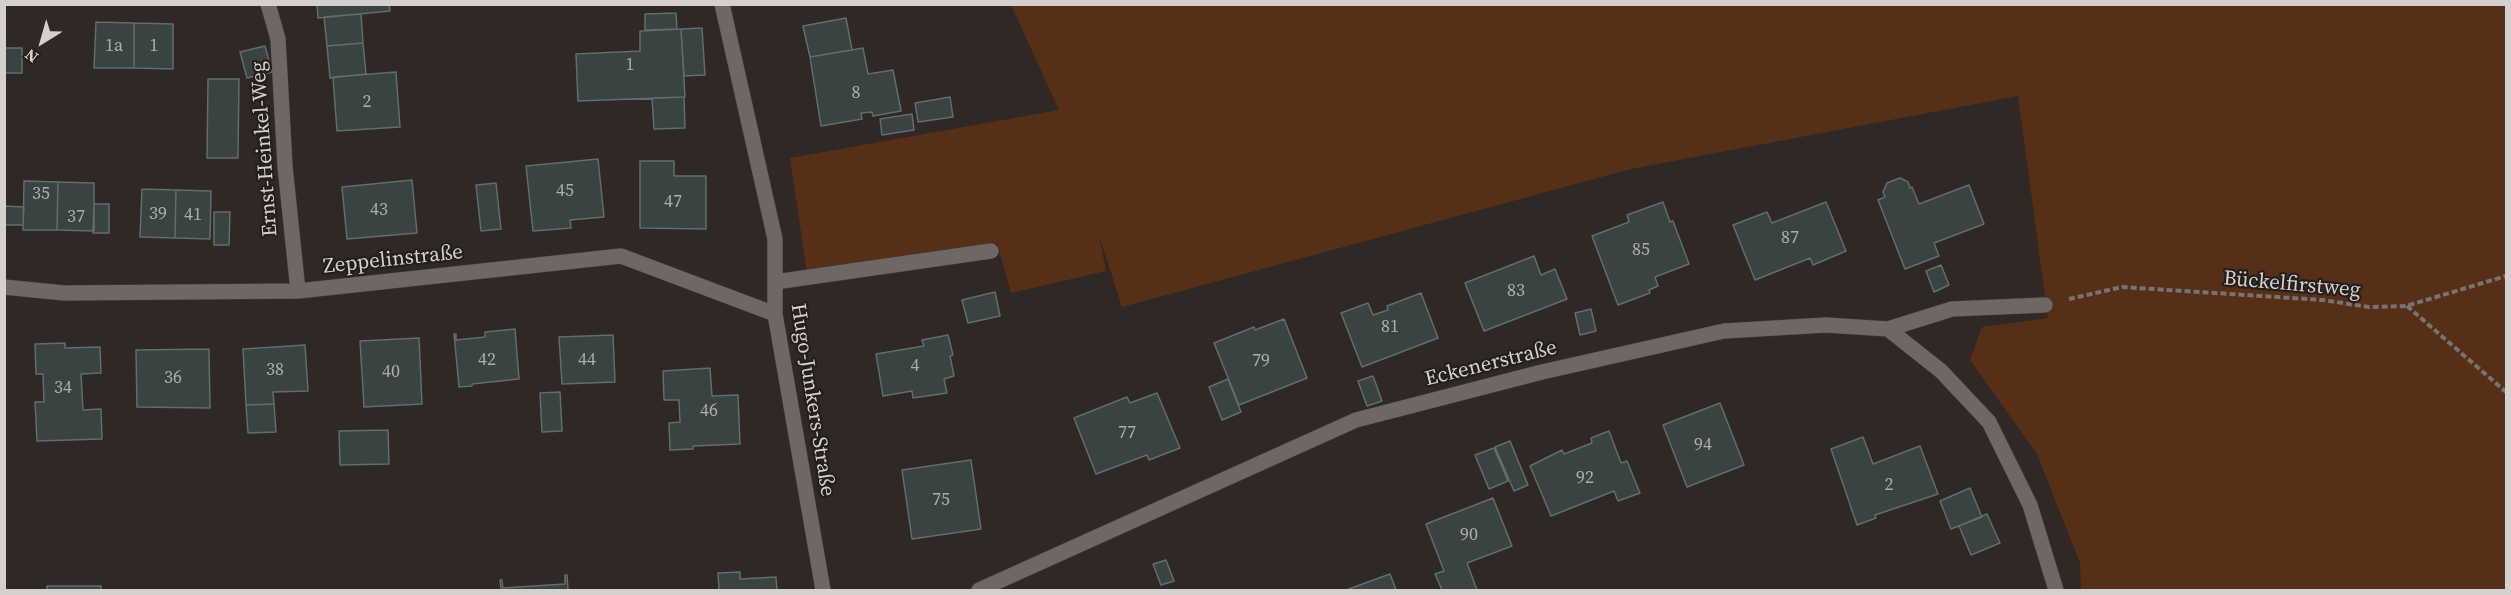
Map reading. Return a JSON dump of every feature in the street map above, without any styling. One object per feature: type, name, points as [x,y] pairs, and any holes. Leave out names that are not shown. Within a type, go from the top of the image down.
[{"type":"street","name":"Ernst-Heinkel-Weg","points":[[268,4],[278,39],[285,166],[298,291]]},
{"type":"street","name":"Hugo-Junkers-Straße","points":[[722,4],[775,239],[775,314],[823,591]]},
{"type":"street","points":[[775,282],[991,251]]},
{"type":"street","name":"Zeppelinstraße","points":[[4,287],[64,293],[298,291],[621,256],[775,314]]},
{"type":"street","name":"Eckenerstraße","points":[[979,591],[1356,420],[1542,372],[1724,330],[1826,325],[1888,329],[1952,309],[2045,305]]},
{"type":"street","points":[[1888,329],[1941,371],[1989,422],[2030,505],[2056,591]]},
{"type":"path","name":"Bückelfirstweg","points":[[2045,305],[2122,287],[2323,300],[2369,307],[2406,306],[2506,276]]},
{"type":"path","points":[[2406,306],[2506,392]]},
{"type":"shaded area","points":[[1011,5],[2506,5],[2506,590],[2081,590],[2080,563],[2037,454],[1970,360],[1982,327],[2048,318],[2018,96],[1631,169],[1122,307],[1099,235],[1106,271],[1011,293],[997,243],[808,280],[790,158],[1059,110]]},
{"type":"building","points":[[317,4],[389,4],[390,11],[318,18]]},
{"type":"building","points":[[676,13],[677,29],[645,30],[645,14]]},
{"type":"building","points":[[361,14],[363,43],[327,46],[324,17]]},
{"type":"building","points":[[846,18],[852,50],[810,57],[803,26]]},
{"type":"building","points":[[96,22],[134,23],[134,68],[94,68]]},
{"type":"building","points":[[134,23],[173,24],[173,69],[134,68]]},
{"type":"building","points":[[702,28],[705,75],[684,76],[681,29]]},
{"type":"building","points":[[681,29],[685,97],[578,101],[576,54],[640,51],[640,31]]},
{"type":"building","points":[[363,43],[366,74],[330,78],[327,46]]},
{"type":"building","points":[[265,46],[272,72],[247,78],[240,52]]},
{"type":"building","points":[[4,48],[22,48],[22,73],[4,73]]},
{"type":"building","points":[[863,48],[868,74],[893,70],[901,111],[873,116],[872,112],[861,113],[862,119],[821,126],[810,57]]},
{"type":"building","points":[[396,72],[400,127],[337,131],[333,77]]},
{"type":"building","points":[[208,79],[239,79],[238,158],[207,158]]},
{"type":"building","points":[[684,97],[685,128],[654,129],[652,98]]},
{"type":"building","points":[[950,97],[953,117],[918,122],[915,103]]},
{"type":"building","points":[[912,114],[914,130],[882,135],[880,119]]},
{"type":"building","points":[[598,159],[604,217],[570,220],[571,228],[533,231],[526,166]]},
{"type":"building","points":[[640,161],[674,161],[674,176],[706,176],[706,229],[640,228]]},
{"type":"building","points":[[1900,178],[1908,182],[1910,188],[1912,187],[1919,204],[1969,185],[1984,224],[1934,243],[1939,256],[1905,269],[1878,200],[1885,197],[1883,192],[1887,183]]},
{"type":"building","points":[[412,180],[417,233],[347,239],[342,187]]},
{"type":"building","points":[[24,181],[58,182],[57,230],[23,230]]},
{"type":"building","points":[[58,182],[94,183],[94,231],[57,230]]},
{"type":"building","points":[[496,183],[501,229],[481,231],[476,185]]},
{"type":"building","points":[[142,189],[176,190],[175,238],[140,237]]},
{"type":"building","points":[[176,190],[211,191],[210,239],[175,238]]},
{"type":"building","points":[[1663,202],[1670,222],[1673,221],[1689,264],[1655,277],[1658,286],[1649,290],[1650,293],[1618,305],[1592,236],[1629,222],[1627,215]]},
{"type":"building","points":[[1826,202],[1846,251],[1813,265],[1810,258],[1755,280],[1733,225],[1767,212],[1772,223]]},
{"type":"building","points":[[94,204],[109,204],[109,233],[93,233]]},
{"type":"building","points":[[4,206],[24,207],[23,225],[4,225]]},
{"type":"building","points":[[214,212],[230,212],[229,245],[214,245]]},
{"type":"building","points":[[1534,256],[1541,275],[1555,269],[1567,299],[1484,331],[1465,283]]},
{"type":"building","points":[[1941,265],[1949,285],[1934,292],[1926,271]]},
{"type":"building","points":[[995,292],[1000,316],[968,323],[962,300]]},
{"type":"building","points":[[1421,293],[1438,338],[1362,367],[1341,313],[1368,303],[1373,315],[1388,310],[1387,306]]},
{"type":"building","points":[[1591,309],[1596,331],[1580,335],[1575,313]]},
{"type":"building","points":[[1284,319],[1307,378],[1239,405],[1214,343],[1254,327],[1255,330]]},
{"type":"building","points":[[515,329],[519,379],[459,387],[454,334],[456,334],[456,340],[485,337],[485,332]]},
{"type":"building","points":[[613,335],[615,382],[562,384],[559,337]]},
{"type":"building","points":[[948,335],[953,355],[950,356],[954,376],[944,379],[947,393],[913,398],[912,391],[883,396],[876,354],[924,346],[922,340]]},
{"type":"building","points":[[419,338],[422,404],[364,407],[360,341]]},
{"type":"building","points":[[65,343],[65,348],[100,347],[101,373],[81,374],[83,410],[101,409],[102,439],[37,441],[35,402],[44,402],[43,374],[36,374],[35,344]]},
{"type":"building","points":[[305,345],[308,391],[273,392],[274,404],[246,405],[243,349]]},
{"type":"building","points":[[209,349],[210,408],[137,407],[136,350]]},
{"type":"building","points":[[710,368],[712,396],[738,395],[740,444],[693,446],[693,449],[670,450],[669,423],[680,422],[679,400],[664,400],[663,371]]},
{"type":"building","points":[[1373,376],[1382,401],[1367,406],[1358,381]]},
{"type":"building","points":[[1228,379],[1241,412],[1222,420],[1209,387]]},
{"type":"building","points":[[560,392],[562,431],[542,432],[540,393]]},
{"type":"building","points":[[1157,393],[1180,448],[1149,460],[1147,455],[1096,474],[1074,418],[1127,397],[1130,403]]},
{"type":"building","points":[[1720,403],[1744,465],[1687,487],[1663,425]]},
{"type":"building","points":[[274,404],[276,432],[248,433],[246,405]]},
{"type":"building","points":[[388,430],[389,464],[340,465],[339,431]]},
{"type":"building","points":[[1609,431],[1621,463],[1627,461],[1640,493],[1618,501],[1614,491],[1551,516],[1530,466],[1562,450],[1564,454],[1592,443],[1591,438]]},
{"type":"building","points":[[1863,437],[1873,464],[1920,446],[1938,494],[1875,515],[1876,518],[1857,525],[1831,449]]},
{"type":"building","points":[[1510,441],[1528,485],[1514,491],[1495,447]]},
{"type":"building","points":[[1494,448],[1508,481],[1489,489],[1475,455]]},
{"type":"building","points":[[971,460],[981,529],[912,539],[902,470]]},
{"type":"building","points":[[1970,488],[1982,517],[1951,529],[1940,501]]},
{"type":"building","points":[[1493,498],[1512,546],[1467,563],[1477,590],[1442,590],[1435,574],[1444,571],[1426,524]]},
{"type":"building","points":[[1987,514],[2000,543],[1971,555],[1959,526]]},
{"type":"building","points":[[1166,560],[1174,581],[1161,585],[1153,564]]},
{"type":"building","points":[[740,572],[740,579],[776,577],[777,590],[719,590],[718,573]]},
{"type":"building","points":[[1390,574],[1396,590],[1346,590]]},
{"type":"building","points":[[565,575],[567,575],[568,590],[501,590],[500,580],[502,580],[503,588],[565,584]]},
{"type":"building","points":[[47,586],[101,586],[101,590],[47,590]]}]
